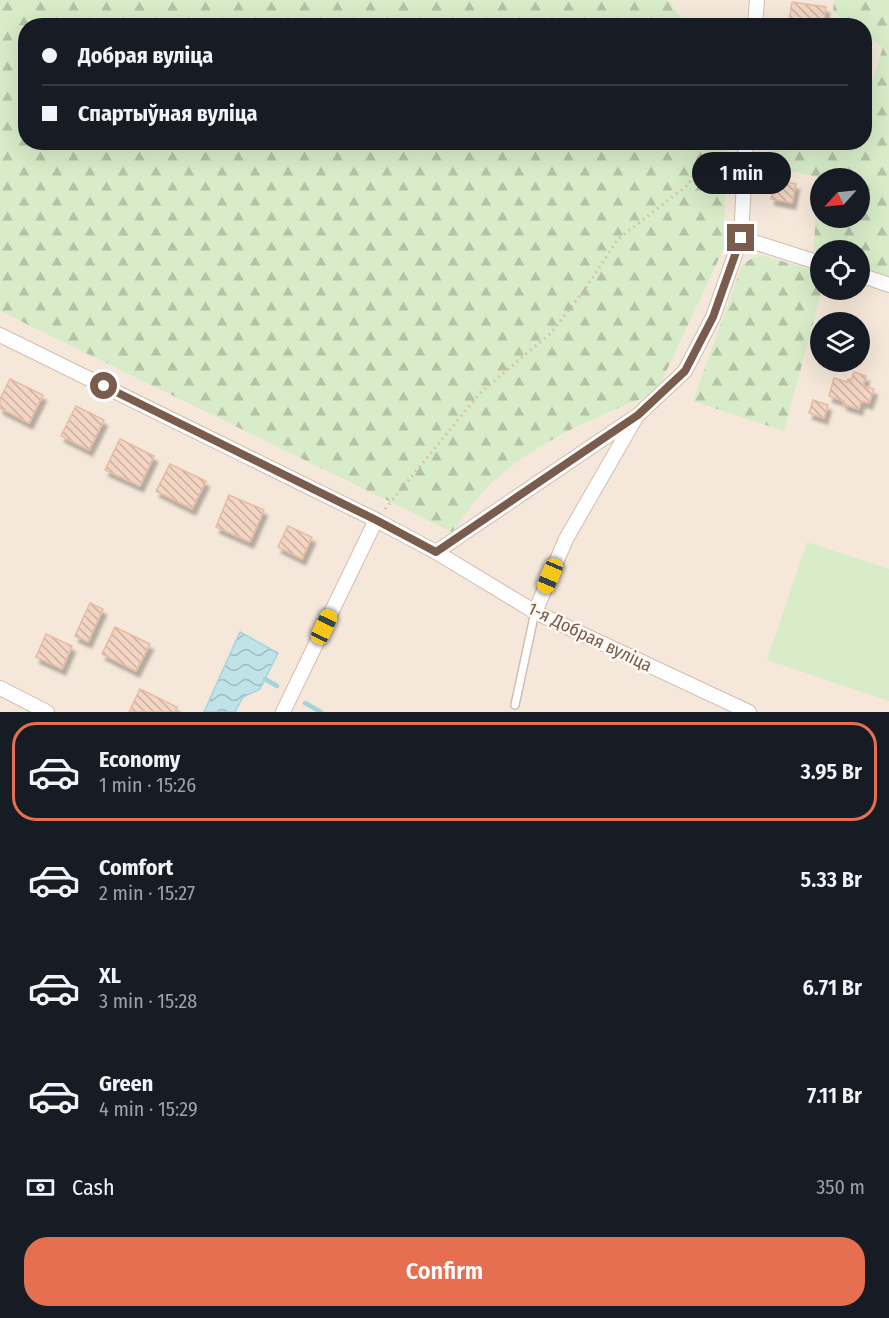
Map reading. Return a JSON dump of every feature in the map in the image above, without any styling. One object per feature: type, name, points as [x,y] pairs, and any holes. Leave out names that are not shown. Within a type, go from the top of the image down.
[{"type":"street","points":[[756,18],[757,0]]},
{"type":"street","points":[[436,552],[638,415],[685,371],[713,317],[741,238],[746,150]]},
{"type":"street","points":[[741,238],[810,260]]},
{"type":"street","points":[[870,278],[889,285]]},
{"type":"street","name":"1-я Добрая вуліца","points":[[0,335],[376,520],[436,552],[535,612],[746,711]]},
{"type":"street","points":[[535,612],[566,539],[638,415]]},
{"type":"street","points":[[283,712],[376,520]]},
{"type":"street","points":[[0,688],[47,712]]},
{"type":"lane","points":[[515,705],[535,612]]},
{"type":"path","points":[[376,520],[480,393],[550,333],[583,292],[618,239],[689,184],[705,150]]},
{"type":"shaded area","points":[[0,0],[889,0],[889,712],[0,712]]},
{"type":"green space","points":[[0,0],[668,0],[682,18],[18,18],[18,150],[726,150],[724,248],[656,393],[593,419],[533,451],[514,464],[478,497],[452,532],[0,311]]},
{"type":"green space","points":[[834,0],[889,0],[889,276],[870,269],[870,240],[814,240],[815,228],[870,228],[870,168],[810,168],[810,175],[771,167],[770,150],[872,150],[872,81],[883,47],[872,39],[872,18],[842,18],[833,12]]},
{"type":"green space","points":[[760,255],[810,269],[810,300],[819,300],[816,312],[810,312],[810,335],[784,431],[693,401],[743,263]]},
{"type":"green space","points":[[807,542],[889,569],[889,701],[767,660]]},
{"type":"water","points":[[240,632],[278,653],[260,689],[243,697],[235,712],[204,712]]},
{"type":"building","points":[[792,2],[826,7],[824,18],[789,18]]},
{"type":"building","points":[[775,180],[796,184],[792,203],[771,199]]},
{"type":"building","points":[[854,372],[866,376],[863,386],[874,389],[869,403],[861,401],[859,409],[829,396],[834,378],[847,382],[848,379],[851,380]]},
{"type":"building","points":[[10,379],[43,395],[29,423],[0,408],[0,399]]},
{"type":"building","points":[[813,400],[828,405],[824,418],[809,413]]},
{"type":"building","points":[[76,406],[104,420],[89,450],[61,436]]},
{"type":"building","points":[[120,439],[154,456],[140,486],[105,470]]},
{"type":"building","points":[[170,464],[206,481],[192,509],[156,491]]},
{"type":"building","points":[[229,495],[264,510],[250,542],[216,527]]},
{"type":"building","points":[[288,526],[312,537],[302,559],[278,547]]},
{"type":"building","points":[[90,603],[103,609],[88,642],[75,636]]},
{"type":"building","points":[[115,627],[150,644],[136,671],[102,654]]},
{"type":"building","points":[[46,634],[72,646],[62,669],[36,657]]},
{"type":"building","points":[[140,689],[177,707],[175,712],[129,712]]},
{"type":"waterway","points":[[265,679],[277,686]]},
{"type":"waterway","points":[[305,703],[321,712]]},
{"type":"route","points":[[104,386],[436,552],[638,415],[685,371],[713,317],[741,238]]}]
